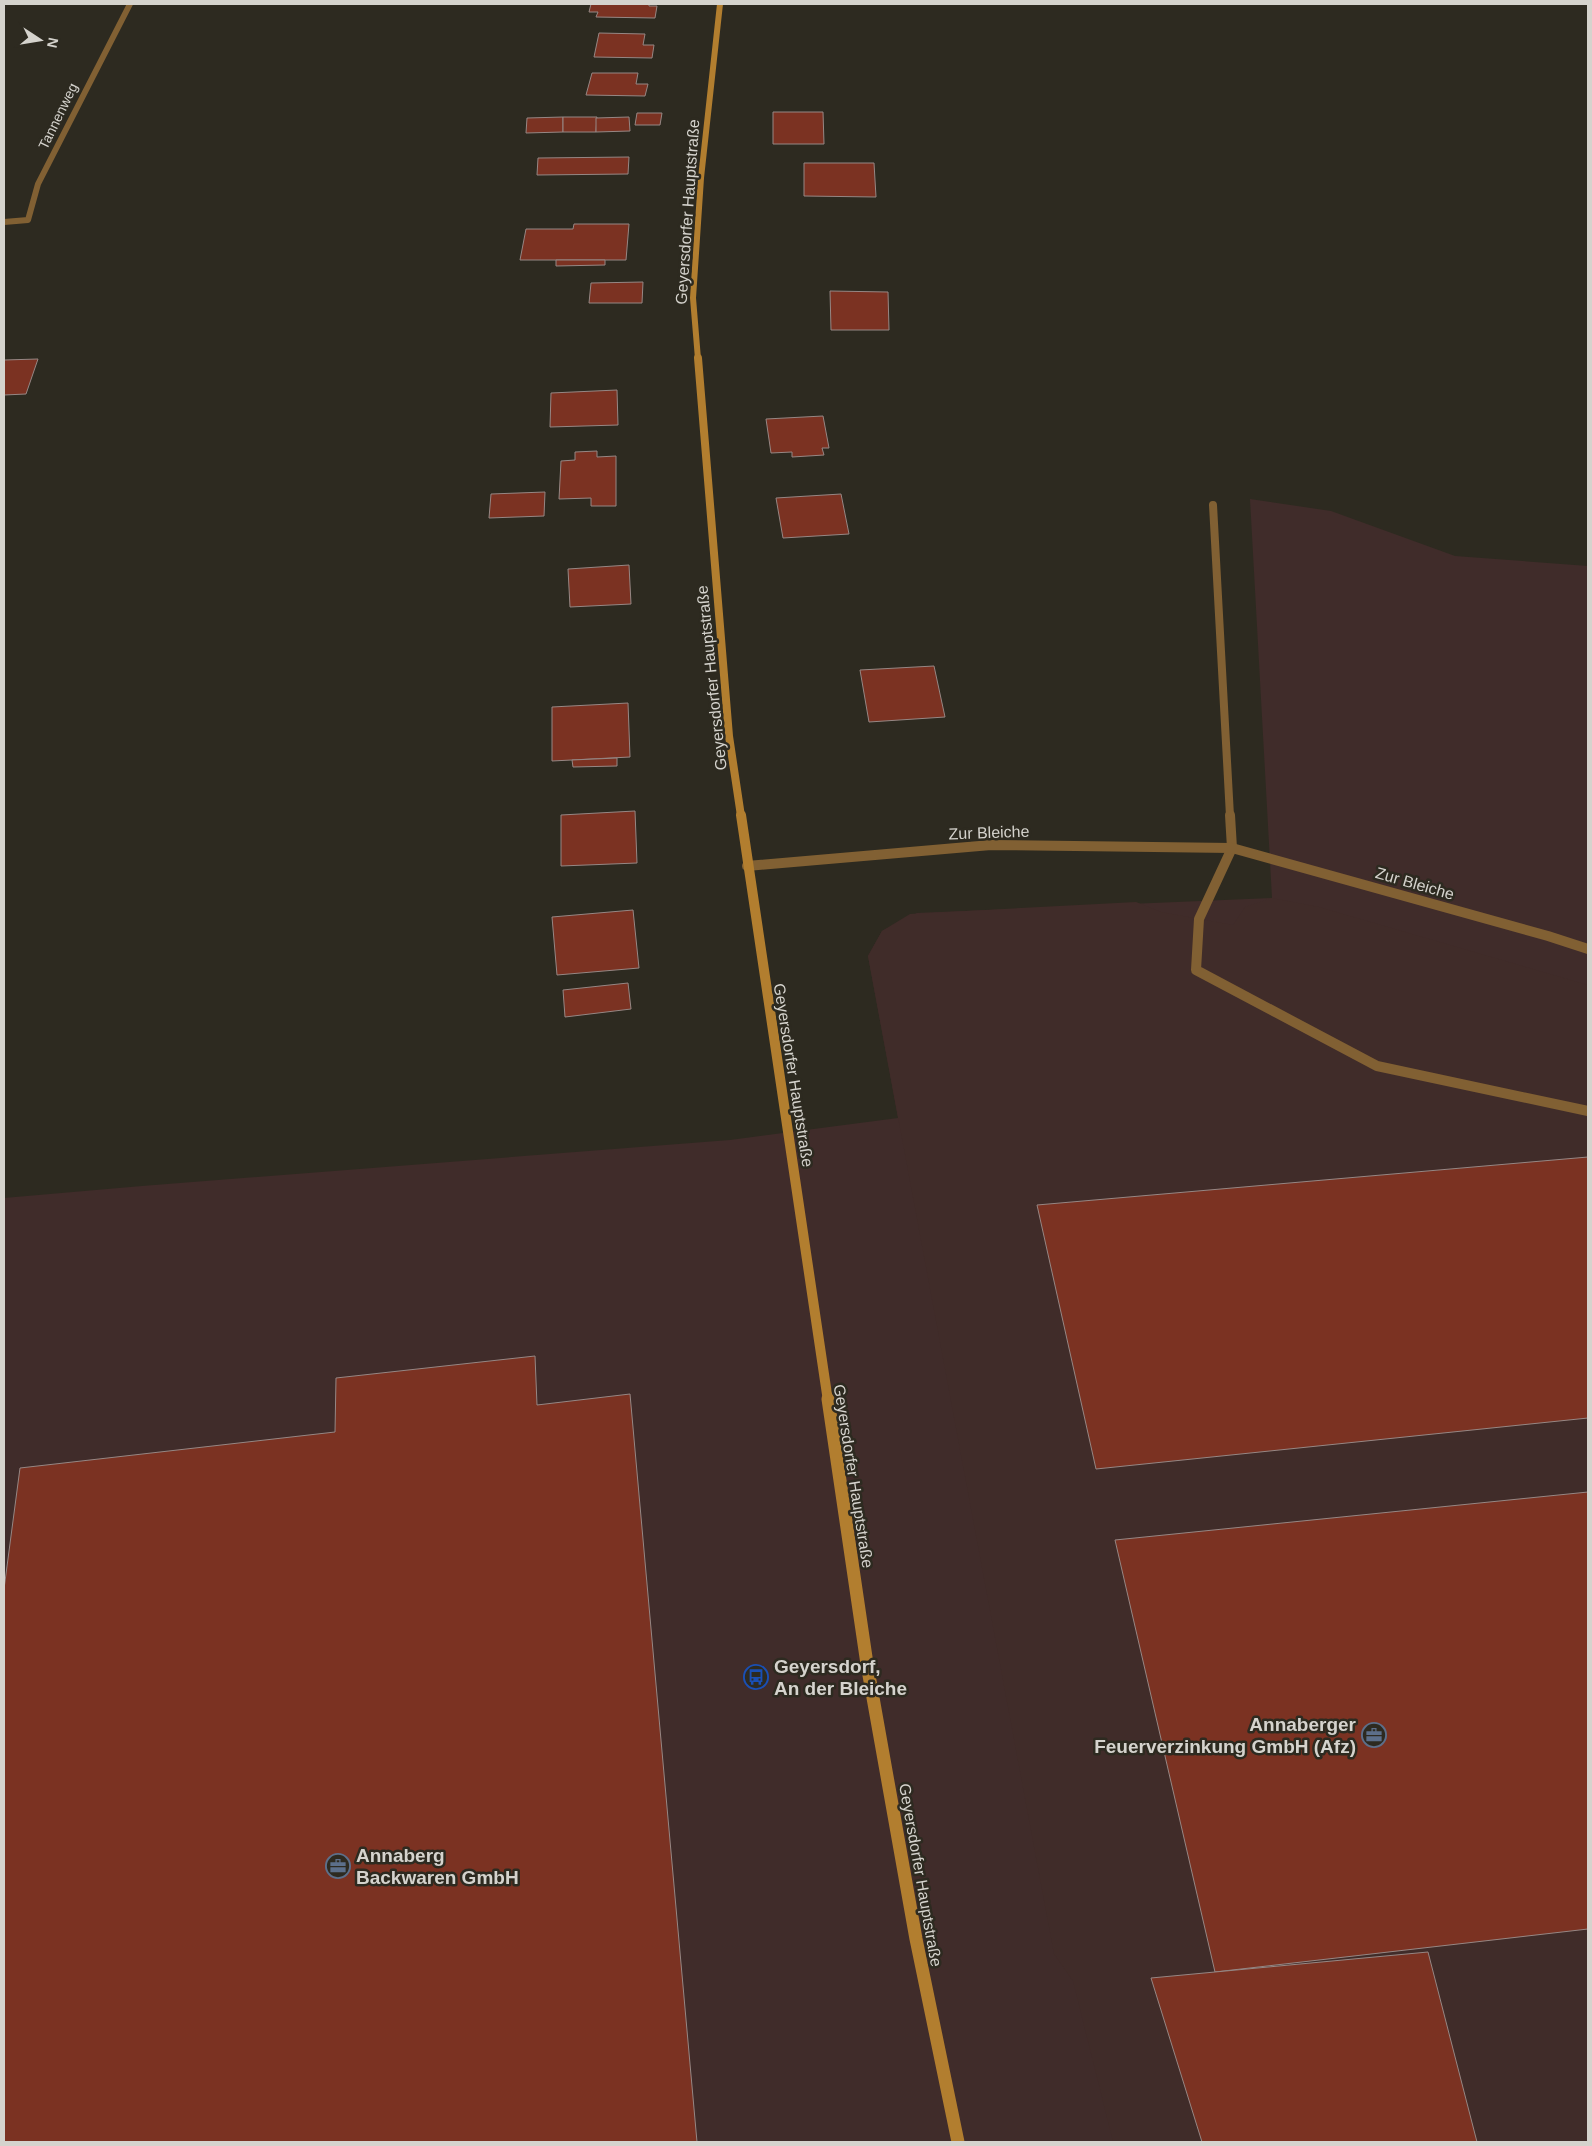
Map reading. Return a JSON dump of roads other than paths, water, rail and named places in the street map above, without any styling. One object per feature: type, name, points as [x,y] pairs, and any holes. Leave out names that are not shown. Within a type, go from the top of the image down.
[{"type":"main road","name":"Geyersdorfer Hauptstraße","points":[[720,4],[701,178],[693,298],[729,736],[868,1664],[916,1939],[958,2142]]},
{"type":"street","name":"Tannenweg","points":[[4,222],[28,220],[38,184],[130,4]]},
{"type":"street","points":[[1213,505],[1232,848],[1199,919],[1196,970],[1377,1066],[1588,1110]]},
{"type":"street","name":"Zur Bleiche","points":[[747,866],[991,845],[1232,848],[1548,936],[1588,949]]},
{"type":"place","name":"Geyersdorf, An der Bleiche","points":[[756,1677]]},
{"type":"place","name":"Annaberger Feuerverzinkung GmbH (Afz)","points":[[1374,1735]]},
{"type":"place","name":"Annaberg Backwaren GmbH","points":[[338,1866]]}]
